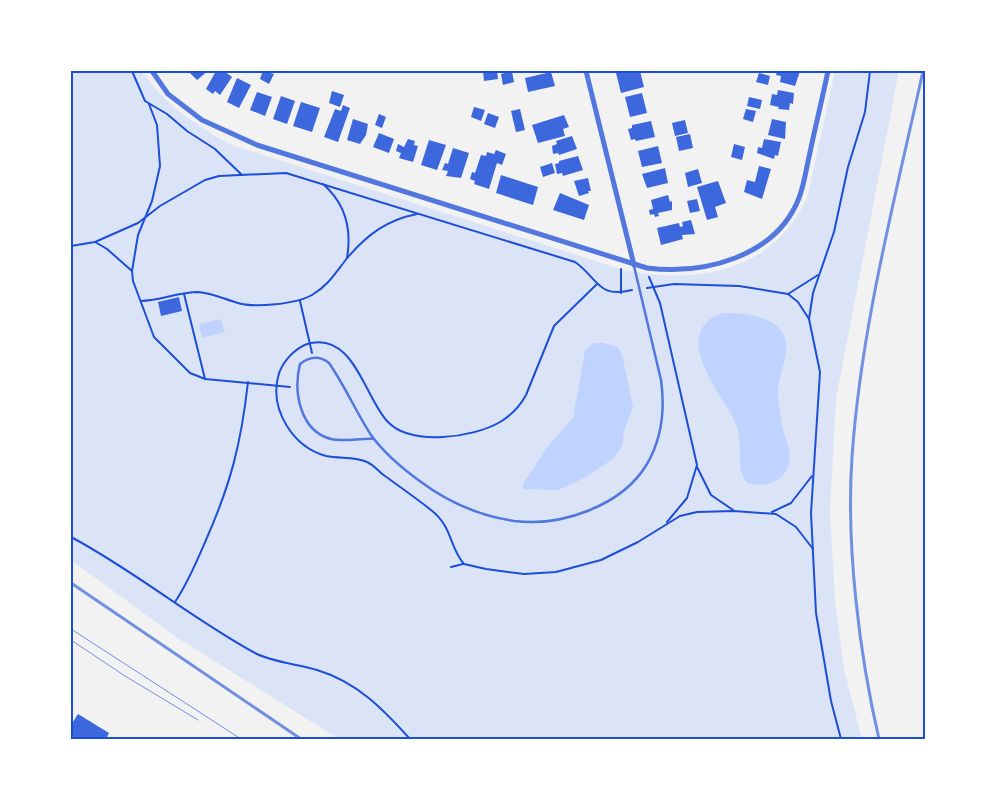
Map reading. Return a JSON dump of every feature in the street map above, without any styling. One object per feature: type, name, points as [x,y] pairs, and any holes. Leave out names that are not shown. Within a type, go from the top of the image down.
[{"type":"street","points":[[152,71],[168,94],[202,120],[257,145],[634,265],[663,270],[715,265],[746,254],[774,233],[788,216],[799,198],[828,71]]},
{"type":"street","points":[[586,71],[634,265]]},
{"type":"lane","points":[[374,439],[333,439],[319,434],[309,424],[301,410],[297,388],[300,364],[313,358],[324,358],[329,363],[374,439],[399,465],[421,482],[460,506],[515,521],[540,521],[566,518],[606,502],[622,491],[647,464],[656,444],[662,419],[663,398],[660,380],[634,265]]},
{"type":"path","points":[[132,71],[145,101],[167,114],[187,131],[215,149],[242,175]]},
{"type":"path","points":[[809,319],[818,275],[841,207],[848,167],[865,112],[870,71]]},
{"type":"path","points":[[149,104],[157,125],[160,166],[157,183],[138,235],[132,271],[140,301],[154,337],[190,373],[206,379],[297,388]]},
{"type":"path","points":[[71,246],[94,242],[144,219],[160,206],[206,180],[219,176],[286,173],[575,262],[584,268],[597,284],[606,290],[621,293],[633,290]]},
{"type":"path","points":[[323,184],[333,192],[347,220],[350,237],[347,258]]},
{"type":"path","points":[[140,301],[198,292],[226,297],[237,303],[248,305],[300,301],[330,283],[347,258],[380,226],[392,220],[420,214]]},
{"type":"path","points":[[94,242],[107,249],[132,271]]},
{"type":"path","points":[[621,293],[622,269]]},
{"type":"path","points":[[649,275],[660,303],[697,465],[711,495],[734,511]]},
{"type":"path","points":[[788,294],[818,275]]},
{"type":"path","points":[[464,564],[448,528],[431,510],[367,462],[315,452],[294,436],[279,411],[276,385],[278,374],[287,358],[295,350],[310,344],[325,343],[344,354],[353,362],[387,422],[395,428],[414,436],[447,436],[468,433],[499,423],[521,404],[529,389],[546,342],[554,326],[597,284]]},
{"type":"path","points":[[646,288],[674,284],[739,286],[788,294],[798,302],[809,319],[820,372],[811,513],[816,613],[841,739]]},
{"type":"path","points":[[184,294],[206,379]]},
{"type":"path","points":[[300,301],[313,358]]},
{"type":"path","points":[[174,602],[198,558],[227,491],[242,431],[248,382]]},
{"type":"path","points":[[663,525],[687,498],[697,465]]},
{"type":"path","points":[[770,513],[791,504],[813,474]]},
{"type":"path","points":[[451,567],[464,564],[524,574],[556,572],[601,560],[638,542],[680,516],[734,511],[770,513],[787,519],[813,549]]},
{"type":"path","points":[[71,537],[96,550],[257,654],[318,670],[358,688],[379,705],[410,739]]},
{"type":"shaded area","points":[[71,71],[142,71],[160,94],[170,103],[204,129],[229,144],[624,270],[679,275],[705,273],[730,267],[753,257],[774,243],[792,223],[807,198],[835,71],[899,71],[836,399],[830,512],[835,601],[844,669],[862,739],[339,739],[176,637],[71,560]]},
{"type":"water","points":[[723,313],[743,314],[765,319],[781,331],[785,340],[786,351],[778,396],[781,422],[789,448],[789,464],[786,471],[776,481],[763,485],[747,483],[743,476],[737,427],[707,374],[701,359],[698,344],[701,331],[710,319]]},
{"type":"water","points":[[221,319],[225,332],[202,338],[199,324]]},
{"type":"water","points":[[593,343],[603,343],[619,348],[623,359],[633,407],[624,431],[622,446],[613,459],[584,478],[558,490],[523,489],[523,484],[548,446],[573,418],[585,351]]},
{"type":"building","points":[[192,71],[208,71],[197,80],[190,73]]},
{"type":"building","points":[[216,71],[224,71],[232,77],[220,95],[215,91],[213,94],[206,89]]},
{"type":"building","points":[[263,71],[274,74],[269,84],[260,79]]},
{"type":"building","points":[[483,71],[497,71],[498,79],[484,81]]},
{"type":"building","points":[[640,71],[644,87],[621,93],[616,73]]},
{"type":"building","points":[[777,71],[800,71],[795,86],[780,82],[781,76],[776,75]]},
{"type":"building","points":[[512,72],[514,82],[503,85],[501,74]]},
{"type":"building","points":[[551,72],[555,86],[528,92],[525,78]]},
{"type":"building","points":[[759,73],[770,76],[768,85],[756,82]]},
{"type":"building","points":[[237,78],[251,85],[239,108],[227,102]]},
{"type":"building","points":[[778,90],[794,93],[793,104],[790,103],[789,110],[778,109],[779,107],[770,105],[772,94],[777,95]]},
{"type":"building","points":[[332,91],[344,95],[340,107],[329,103]]},
{"type":"building","points":[[257,92],[272,97],[265,116],[250,110]]},
{"type":"building","points":[[642,93],[647,113],[630,117],[625,97]]},
{"type":"building","points":[[281,96],[295,101],[287,124],[273,119]]},
{"type":"building","points":[[749,97],[762,100],[760,109],[747,106]]},
{"type":"building","points":[[301,102],[320,108],[312,132],[293,126]]},
{"type":"building","points":[[343,105],[350,108],[338,142],[324,137],[335,109],[341,111]]},
{"type":"building","points":[[474,107],[485,110],[481,121],[471,117]]},
{"type":"building","points":[[520,109],[525,130],[516,132],[511,111]]},
{"type":"building","points":[[746,109],[756,111],[753,122],[743,119]]},
{"type":"building","points":[[488,113],[499,117],[495,128],[484,124]]},
{"type":"building","points":[[379,114],[386,117],[382,128],[375,125]]},
{"type":"building","points":[[564,115],[569,127],[563,129],[565,136],[538,143],[532,125]]},
{"type":"building","points":[[353,119],[368,124],[366,135],[360,144],[347,140]]},
{"type":"building","points":[[772,119],[786,122],[785,139],[768,135]]},
{"type":"building","points":[[685,120],[688,133],[675,136],[672,123]]},
{"type":"building","points":[[651,121],[655,137],[636,141],[635,139],[631,140],[628,129],[632,128],[632,125]]},
{"type":"building","points":[[379,133],[394,139],[389,153],[373,147]]},
{"type":"building","points":[[690,134],[693,148],[679,151],[676,137]]},
{"type":"building","points":[[572,136],[577,149],[559,155],[558,153],[553,154],[552,146],[557,144],[556,141]]},
{"type":"building","points":[[408,139],[415,141],[414,145],[418,146],[413,162],[399,158],[401,153],[396,151],[398,144],[404,147]]},
{"type":"building","points":[[764,139],[781,142],[778,156],[775,155],[774,159],[757,153],[758,147],[762,148]]},
{"type":"building","points":[[429,140],[446,145],[437,170],[421,165]]},
{"type":"building","points":[[734,144],[745,147],[742,160],[731,157]]},
{"type":"building","points":[[658,146],[662,163],[642,167],[638,151]]},
{"type":"building","points":[[453,148],[469,153],[461,178],[446,176],[448,171],[442,170],[445,163],[448,164]]},
{"type":"building","points":[[496,150],[506,154],[502,165],[497,163],[489,189],[474,184],[475,181],[470,179],[472,172],[475,173],[481,155],[486,156],[487,152],[494,154]]},
{"type":"building","points":[[578,156],[583,170],[563,176],[562,173],[557,174],[555,164],[559,163],[559,161]]},
{"type":"building","points":[[552,163],[555,173],[543,177],[540,167]]},
{"type":"building","points":[[759,166],[771,169],[762,199],[744,192],[747,180],[755,182]]},
{"type":"building","points":[[665,168],[668,183],[647,188],[642,174]]},
{"type":"building","points":[[698,169],[702,183],[688,187],[685,173]]},
{"type":"building","points":[[501,175],[538,187],[533,205],[496,193]]},
{"type":"building","points":[[588,178],[591,191],[579,196],[574,181]]},
{"type":"building","points":[[718,181],[726,203],[715,207],[718,217],[707,220],[697,187]]},
{"type":"building","points":[[560,193],[589,205],[584,220],[553,210]]},
{"type":"building","points":[[668,195],[670,202],[672,201],[672,210],[658,213],[659,216],[655,217],[654,214],[650,215],[649,210],[653,209],[651,200]]},
{"type":"building","points":[[697,199],[700,211],[690,213],[687,201]]},
{"type":"building","points":[[691,220],[695,234],[682,235],[683,239],[661,245],[657,228],[679,223],[680,227],[683,226],[682,222]]},
{"type":"building","points":[[179,297],[182,311],[161,316],[158,302]]},
{"type":"building","points":[[78,714],[109,733],[106,739],[77,739],[71,735],[71,725]]},
{"type":"tram line","points":[[71,629],[241,739]]},
{"type":"tram line","points":[[71,640],[125,676],[198,720]]},
{"type":"railway","points":[[879,739],[860,635],[856,599],[851,526],[852,457],[856,408],[871,311],[923,71]]},
{"type":"railway","points":[[71,583],[301,739]]}]
